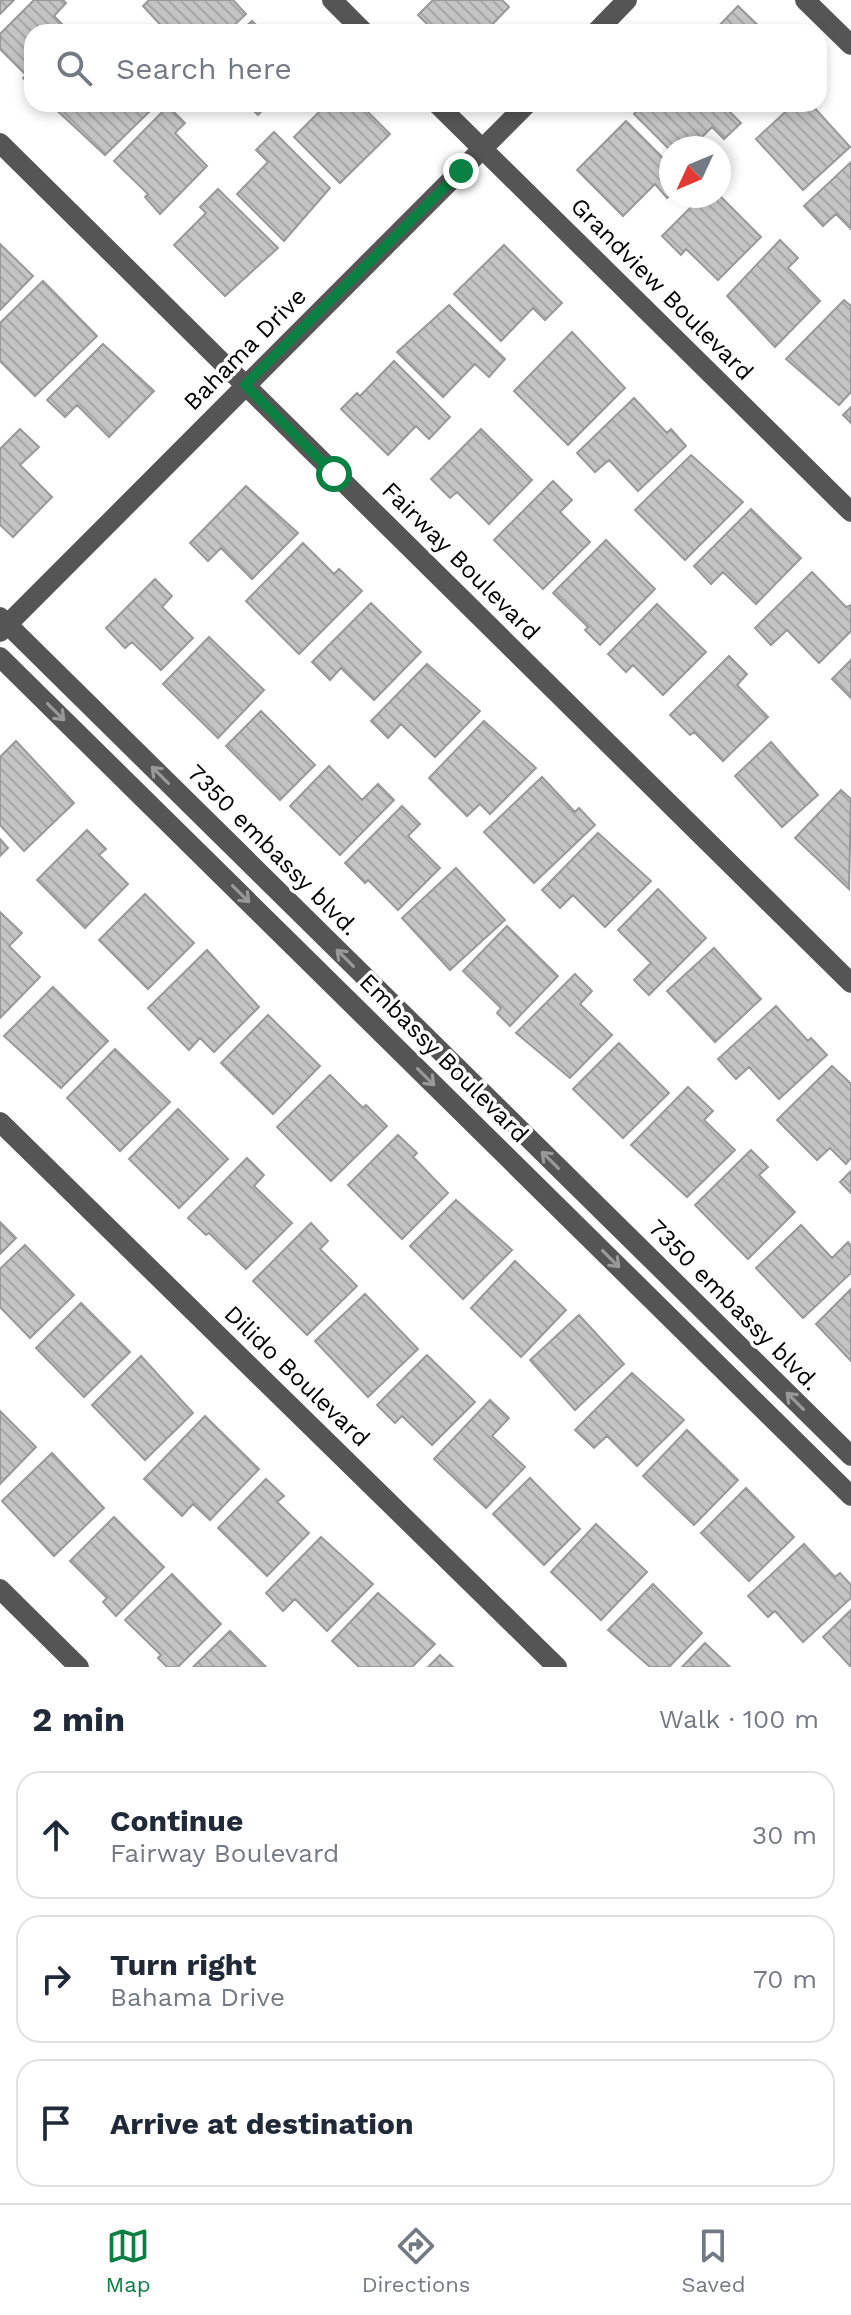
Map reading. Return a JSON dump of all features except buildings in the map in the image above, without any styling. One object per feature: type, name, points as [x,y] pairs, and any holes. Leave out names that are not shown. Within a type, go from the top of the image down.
[{"type":"street","points":[[332,0],[356,24]]},
{"type":"street","points":[[604,24],[627,0]]},
{"type":"street","points":[[805,0],[851,45]]},
{"type":"street","name":"Grandview Boulevard","points":[[445,112],[851,512]]},
{"type":"street","name":"Bahama Drive","points":[[2,625],[519,112]]},
{"type":"street","name":"Fairway Boulevard","points":[[0,143],[851,983]]},
{"type":"street","name":"7350 embassy blvd.","points":[[2,625],[851,1456]]},
{"type":"street","name":"Embassy Boulevard","points":[[0,657],[851,1496]]},
{"type":"street","name":"Dilido Boulevard","points":[[0,1122],[557,1667]]},
{"type":"street","points":[[0,1589],[79,1667]]},
{"type":"route","points":[[334,474],[245,385],[461,171]]}]
